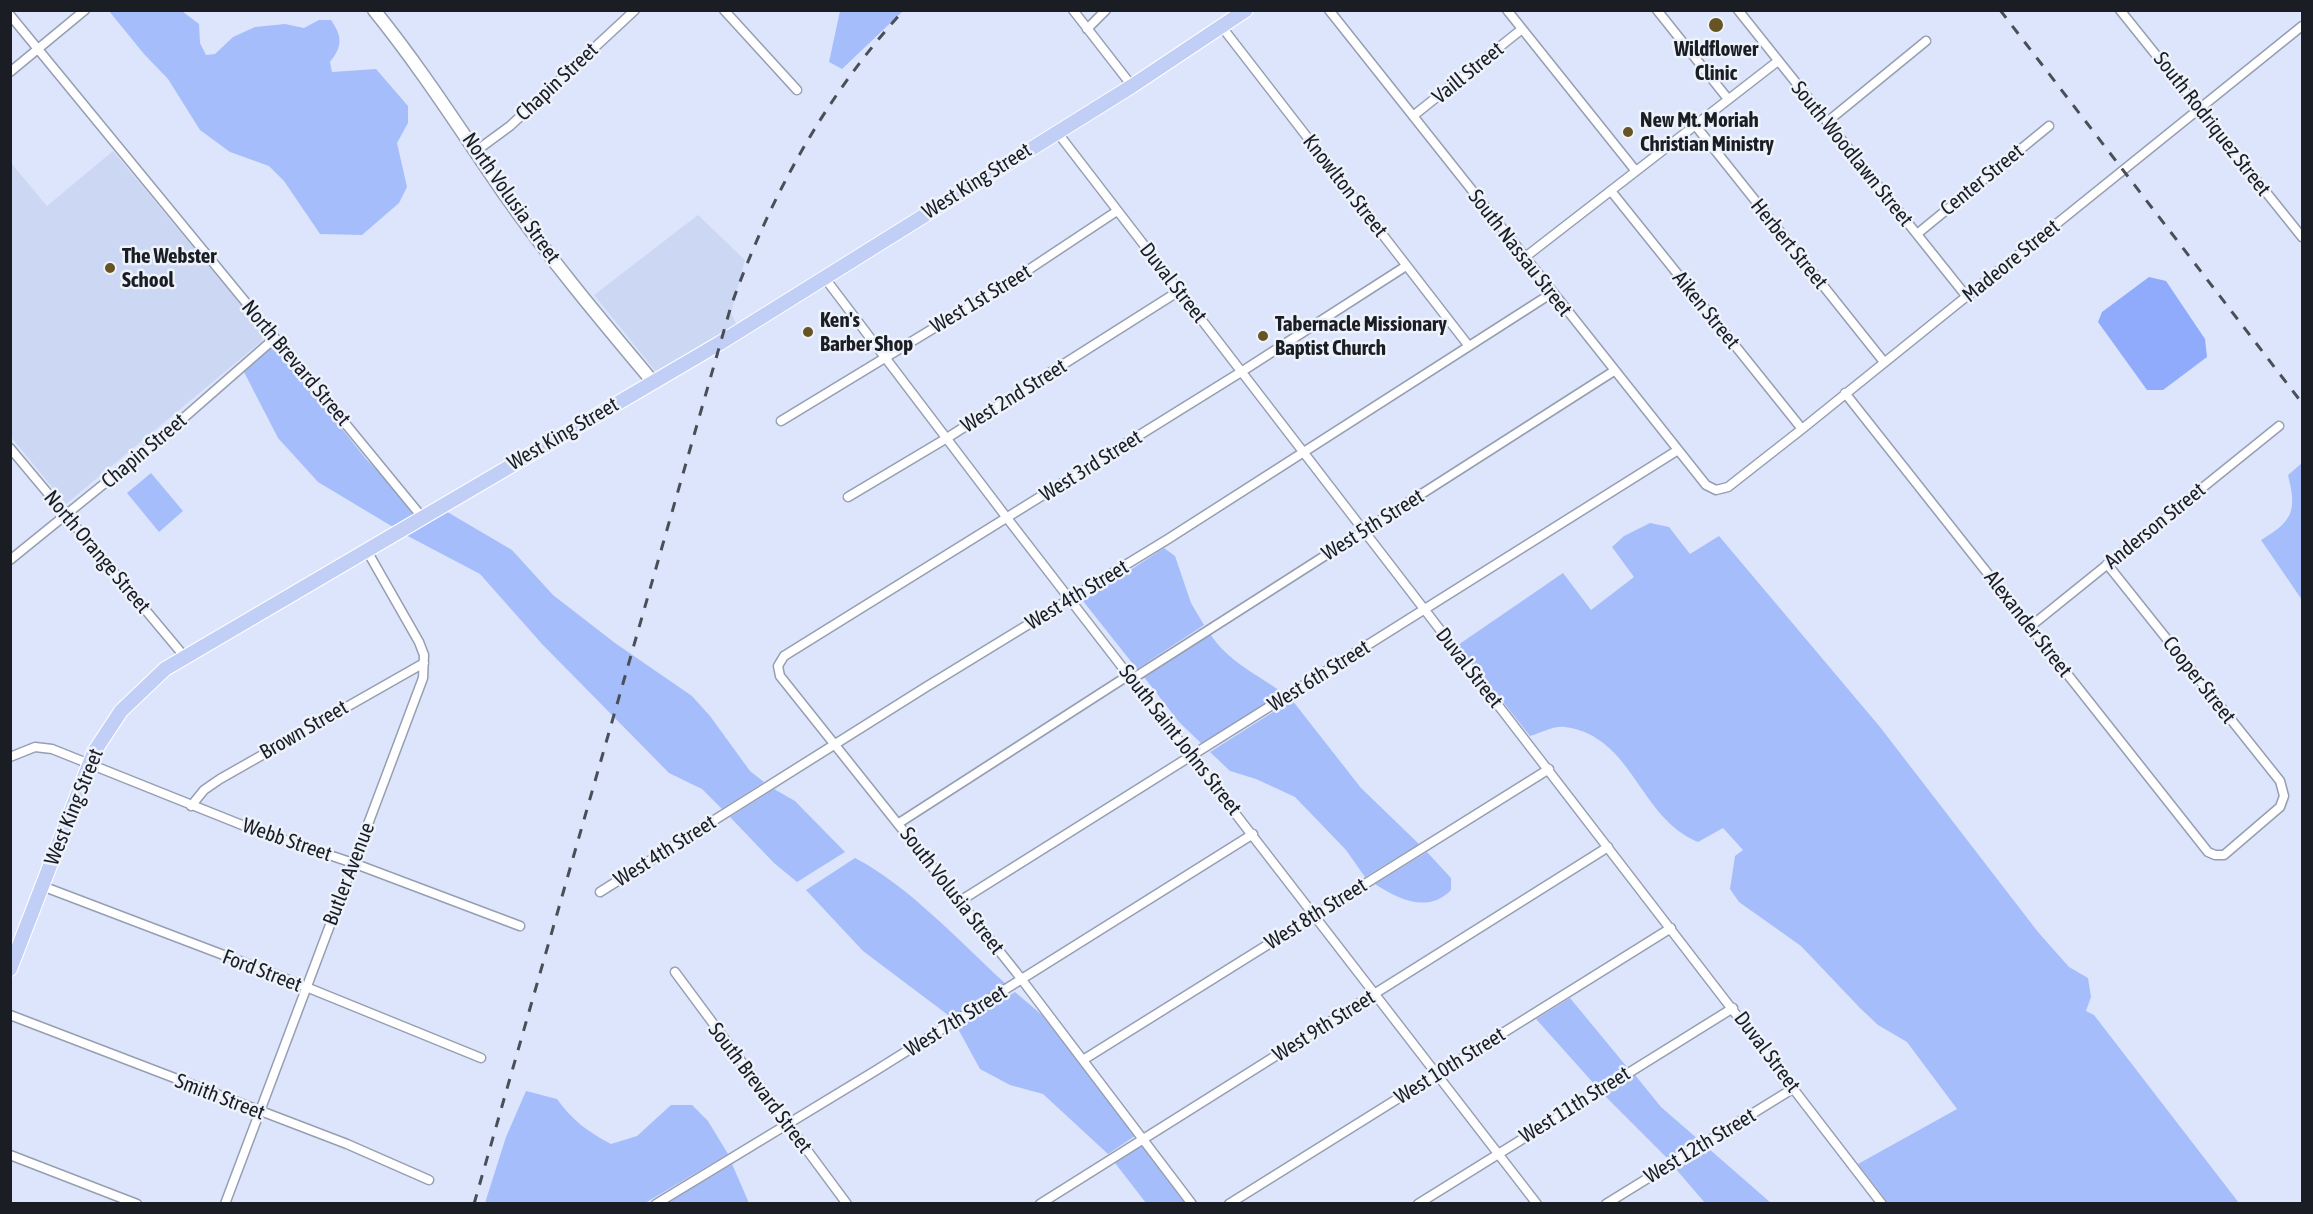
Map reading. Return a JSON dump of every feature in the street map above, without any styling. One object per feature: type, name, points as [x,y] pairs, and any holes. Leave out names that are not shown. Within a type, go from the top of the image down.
[{"type":"main road","name":"North Volusia Street","points":[[374,10],[429,82],[504,193],[586,303],[653,382]]},
{"type":"main road","name":"West King Street","points":[[10,969],[89,763],[107,731],[129,702],[159,674],[184,656],[720,343],[1132,86],[1246,10]]},
{"type":"street","points":[[10,72],[85,10]]},
{"type":"street","name":"Chapin Street","points":[[476,151],[510,126],[635,10]]},
{"type":"street","points":[[724,10],[797,90]]},
{"type":"street","points":[[1073,10],[1132,86]]},
{"type":"street","points":[[1087,29],[1106,10]]},
{"type":"street","name":"South Nassau Street","points":[[1329,10],[1614,371],[1706,485],[1716,490]]},
{"type":"street","points":[[1508,10],[1635,170]]},
{"type":"street","points":[[1657,10],[1728,99]]},
{"type":"street","name":"South Woodlawn Street","points":[[1738,10],[1967,297]]},
{"type":"street","name":"South Rodriquez Street","points":[[2120,10],[2302,237]]},
{"type":"street","name":"North Brevard Street","points":[[10,15],[422,517]]},
{"type":"street","name":"Madeore Street","points":[[1716,490],[1728,487],[1802,429],[2302,26]]},
{"type":"street","name":"Knowlton Street","points":[[1222,27],[1468,345]]},
{"type":"street","name":"Vaill Street","points":[[1413,116],[1522,28]]},
{"type":"street","points":[[1827,122],[1926,41]]},
{"type":"street","points":[[1524,258],[1778,61]]},
{"type":"street","name":"Herbert Street","points":[[1695,125],[1884,362]]},
{"type":"street","name":"Center Street","points":[[1917,234],[2049,126]]},
{"type":"street","name":"Duval Street","points":[[1057,132],[1882,1203]]},
{"type":"street","name":"Aiken Street","points":[[1611,190],[1802,429]]},
{"type":"street","name":"West 1st Street","points":[[782,421],[1021,274],[1117,211]]},
{"type":"street","name":"West 3rd Street","points":[[778,666],[784,656],[1242,372],[1406,266]]},
{"type":"street","name":"South Saint Johns Street","points":[[824,277],[1070,600],[1537,1203]]},
{"type":"street","name":"West 2nd Street","points":[[848,497],[947,438],[1179,291]]},
{"type":"street","name":"West 4th Street","points":[[600,892],[1168,539],[1302,451],[1552,293]]},
{"type":"street","name":"Chapin Street","points":[[10,560],[67,516],[275,338]]},
{"type":"street","name":"West 5th Street","points":[[899,823],[1614,371]]},
{"type":"street","name":"Alexander Street","points":[[1845,393],[2212,854]]},
{"type":"street","name":"Anderson Street","points":[[2031,626],[2279,426]]},
{"type":"street","name":"North Orange Street","points":[[10,448],[184,656]]},
{"type":"street","name":"West 6th Street","points":[[960,901],[1678,450]]},
{"type":"street","points":[[366,549],[419,642],[424,663]]},
{"type":"street","name":"Cooper Street","points":[[2107,564],[2280,782],[2283,800],[2276,813],[2228,852],[2219,856],[2212,854]]},
{"type":"street","name":"Brown Street","points":[[191,806],[204,790],[220,778],[424,663]]},
{"type":"street","name":"Butler Avenue","points":[[225,1203],[423,678],[424,663]]},
{"type":"street","name":"South Volusia Street","points":[[778,666],[780,676],[837,744],[960,901],[1192,1203]]},
{"type":"street","name":"Webb Street","points":[[10,757],[26,749],[44,747],[89,763],[191,806],[353,863],[520,926]]},
{"type":"street","name":"West 8th Street","points":[[1083,1059],[1549,769]]},
{"type":"street","name":"West 7th Street","points":[[656,1203],[1022,981],[1253,834]]},
{"type":"street","name":"West 9th Street","points":[[1040,1203],[1608,847]]},
{"type":"street","name":"Ford Street","points":[[42,886],[306,987],[481,1058]]},
{"type":"street","name":"West 10th Street","points":[[1229,1203],[1671,928]]},
{"type":"street","name":"South Brevard Street","points":[[675,972],[847,1203]]},
{"type":"street","name":"West 11th Street","points":[[1418,1203],[1732,1008]]},
{"type":"street","name":"Smith Street","points":[[10,1015],[259,1112],[348,1144],[429,1180]]},
{"type":"street","name":"West 12th Street","points":[[1606,1203],[1794,1088]]},
{"type":"street","points":[[10,1155],[137,1203]]},
{"type":"shaded area","points":[[840,10],[903,11],[842,69],[829,62]]},
{"type":"shaded area","points":[[109,11],[182,11],[199,24],[200,43],[206,55],[215,54],[233,37],[255,27],[285,24],[304,28],[319,20],[331,20],[340,41],[330,62],[332,72],[376,69],[408,106],[408,123],[397,143],[407,187],[399,203],[362,235],[320,234],[284,181],[269,166],[230,152],[200,130],[168,79]]},
{"type":"shaded area","name":"The Webster School","points":[[113,151],[262,330],[262,341],[66,504],[11,437],[11,163],[47,206]]},
{"type":"shaded area","points":[[698,215],[745,260],[731,313],[737,326],[657,373],[594,295]]},
{"type":"shaded area","points":[[2149,277],[2166,281],[2205,339],[2207,357],[2163,390],[2147,390],[2098,322],[2102,312]]},
{"type":"shaded area","points":[[275,345],[414,515],[393,527],[318,482],[278,438],[244,372]]},
{"type":"shaded area","points":[[2302,463],[2302,600],[2261,540],[2280,527],[2290,514],[2292,498],[2288,475]]},
{"type":"shaded area","points":[[151,473],[183,511],[159,532],[127,493]]},
{"type":"shaded area","points":[[444,510],[512,550],[553,595],[615,643],[692,696],[710,716],[750,771],[764,782],[722,809],[702,789],[669,773],[542,644],[480,574],[404,534]]},
{"type":"shaded area","points":[[1650,523],[1669,527],[1690,554],[1719,536],[1880,727],[2038,932],[2069,967],[2088,978],[2091,997],[2086,1011],[2094,1015],[2239,1203],[1888,1203],[1858,1164],[1957,1109],[1907,1042],[1878,1025],[1801,946],[1739,902],[1730,889],[1735,856],[1743,850],[1723,828],[1698,842],[1678,831],[1662,815],[1621,761],[1606,745],[1588,734],[1561,727],[1530,736],[1458,645],[1563,573],[1591,610],[1634,577],[1612,547],[1624,536]]},
{"type":"shaded area","points":[[1164,548],[1175,556],[1191,603],[1204,625],[1137,669],[1083,601]]},
{"type":"shaded area","points":[[1210,634],[1234,660],[1283,693],[1202,744],[1179,722],[1144,677]]},
{"type":"shaded area","points":[[1292,700],[1361,788],[1419,844],[1365,877],[1346,850],[1295,797],[1256,779],[1230,771],[1210,752]]},
{"type":"shaded area","points":[[774,789],[795,801],[845,852],[797,882],[774,863],[730,817]]},
{"type":"shaded area","points":[[1427,852],[1451,878],[1451,890],[1442,897],[1423,903],[1413,902],[1393,895],[1375,884]]},
{"type":"shaded area","points":[[855,858],[915,899],[1006,984],[952,1018],[863,951],[806,890]]},
{"type":"shaded area","points":[[1015,992],[1042,1015],[1135,1136],[1108,1154],[1043,1094],[1010,1085],[980,1069],[957,1027]]},
{"type":"shaded area","points":[[1570,998],[1627,1067],[1596,1086],[1536,1019]]},
{"type":"shaded area","points":[[1635,1075],[1661,1107],[1699,1140],[1668,1159],[1603,1094]]},
{"type":"shaded area","points":[[526,1091],[557,1099],[581,1125],[611,1144],[637,1136],[671,1105],[692,1105],[708,1121],[728,1154],[645,1203],[485,1203],[506,1137]]},
{"type":"shaded area","points":[[1142,1145],[1185,1203],[1146,1203],[1115,1163]]},
{"type":"shaded area","points":[[1708,1148],[1771,1203],[1705,1203],[1675,1168]]},
{"type":"shaded area","points":[[732,1164],[749,1203],[667,1203]]},
{"type":"railway","points":[[474,1204],[731,306],[763,226],[802,149],[849,77],[904,10]]},
{"type":"railway","points":[[2000,10],[2302,403]]},
{"type":"place","name":"Wildflower Clinic","points":[[1716,25]]},
{"type":"place","name":"New Mt. Moriah Christian Ministry","points":[[1628,132]]},
{"type":"place","name":"The Webster School","points":[[110,268]]},
{"type":"place","name":"Ken's Barber Shop","points":[[808,332]]},
{"type":"place","name":"Tabernacle Missionary Baptist Church","points":[[1263,336]]}]
